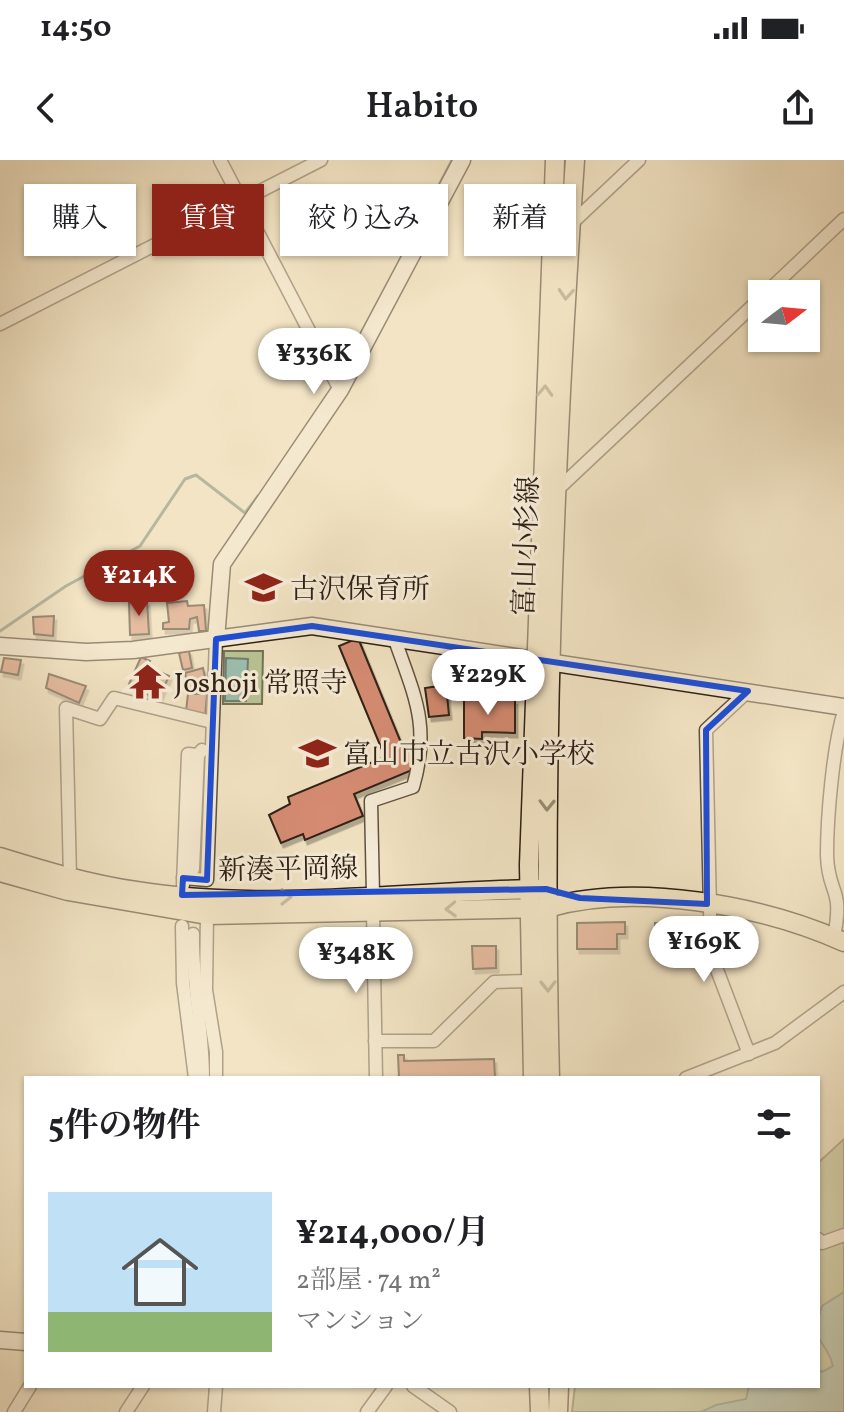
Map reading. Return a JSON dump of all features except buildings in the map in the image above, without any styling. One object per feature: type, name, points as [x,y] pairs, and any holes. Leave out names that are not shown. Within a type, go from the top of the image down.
[{"type":"main road","name":"富山小杉線","points":[[533,1076],[531,981],[537,898],[555,160]]},
{"type":"main road","name":"富山小杉線","points":[[574,184],[575,160]]},
{"type":"main road","name":"富山小杉線","points":[[542,659],[569,256]]},
{"type":"main road","name":"新湊平岡線","points":[[0,857],[70,878],[138,892],[183,887],[373,903]]},
{"type":"main road","name":"新湊平岡線","points":[[0,872],[68,891],[207,915],[373,903],[580,898],[707,904],[779,918],[839,940]]},
{"type":"main road","name":"富山小杉線","points":[[537,898],[550,1076]]},
{"type":"main road","points":[[539,1388],[540,1412]]},
{"type":"main road","points":[[558,1412],[559,1388]]},
{"type":"street","points":[[220,160],[232,184]]},
{"type":"street","points":[[264,188],[321,160]]},
{"type":"street","points":[[198,755],[188,754],[183,887],[207,880],[211,739],[222,564],[340,390],[462,160]]},
{"type":"street","points":[[576,219],[639,160]]},
{"type":"street","points":[[779,280],[844,219]]},
{"type":"street","points":[[0,324],[152,245]]},
{"type":"street","points":[[264,246],[340,390]]},
{"type":"street","points":[[554,493],[748,309]]},
{"type":"street","points":[[0,646],[86,652],[312,626],[748,691],[844,709],[827,854],[833,879],[844,898],[839,940]]},
{"type":"street","points":[[376,1076],[371,801],[413,787],[422,729],[421,714],[394,637]]},
{"type":"street","points":[[748,691],[706,730],[707,904],[711,954],[749,1054]]},
{"type":"street","points":[[70,878],[66,708],[100,719],[114,698],[212,722]]},
{"type":"street","points":[[193,869],[198,755],[211,739]]},
{"type":"street","points":[[207,915],[206,990],[216,1052],[216,1076]]},
{"type":"street","points":[[195,1076],[183,983],[187,930],[203,1051],[203,1076]]},
{"type":"street","points":[[375,1041],[434,1041],[494,982],[531,981]]},
{"type":"street","points":[[707,1075],[775,1043],[844,992]]},
{"type":"street","points":[[820,1241],[822,1243],[844,1235]]},
{"type":"street","points":[[0,1340],[24,1342]]},
{"type":"street","points":[[14,1412],[29,1388]]},
{"type":"street","points":[[126,1412],[142,1388]]},
{"type":"street","points":[[214,1412],[216,1388]]},
{"type":"street","points":[[367,1412],[385,1388]]},
{"type":"street","points":[[416,1388],[450,1412]]},
{"type":"highlighted area","points":[[312,626],[748,691],[706,730],[707,904],[580,898],[546,889],[182,895],[183,878],[207,880],[216,639]]},
{"type":"shaded area","points":[[224,651],[263,651],[262,704],[223,704]]},
{"type":"shaded area","points":[[226,658],[248,659],[246,701],[225,701]]},
{"type":"shaded area","points":[[844,1139],[844,1412],[572,1412],[575,1388],[820,1388],[820,1161]]},
{"type":"shaded area","points":[[844,1292],[844,1412],[701,1412],[716,1405],[746,1399],[749,1388],[820,1388],[820,1370],[833,1366],[820,1340],[822,1306]]},
{"type":"waterway","points":[[400,260],[452,160]]},
{"type":"waterway","points":[[0,631],[66,586],[140,546],[185,479],[196,475],[245,513],[258,496]]},
{"type":"place","name":"古沢保育所","points":[[264,588]]},
{"type":"place","name":"Joshoji 常照寺","points":[[148,682]]},
{"type":"place","name":"富山市立古沢小学校","points":[[317,753]]}]
